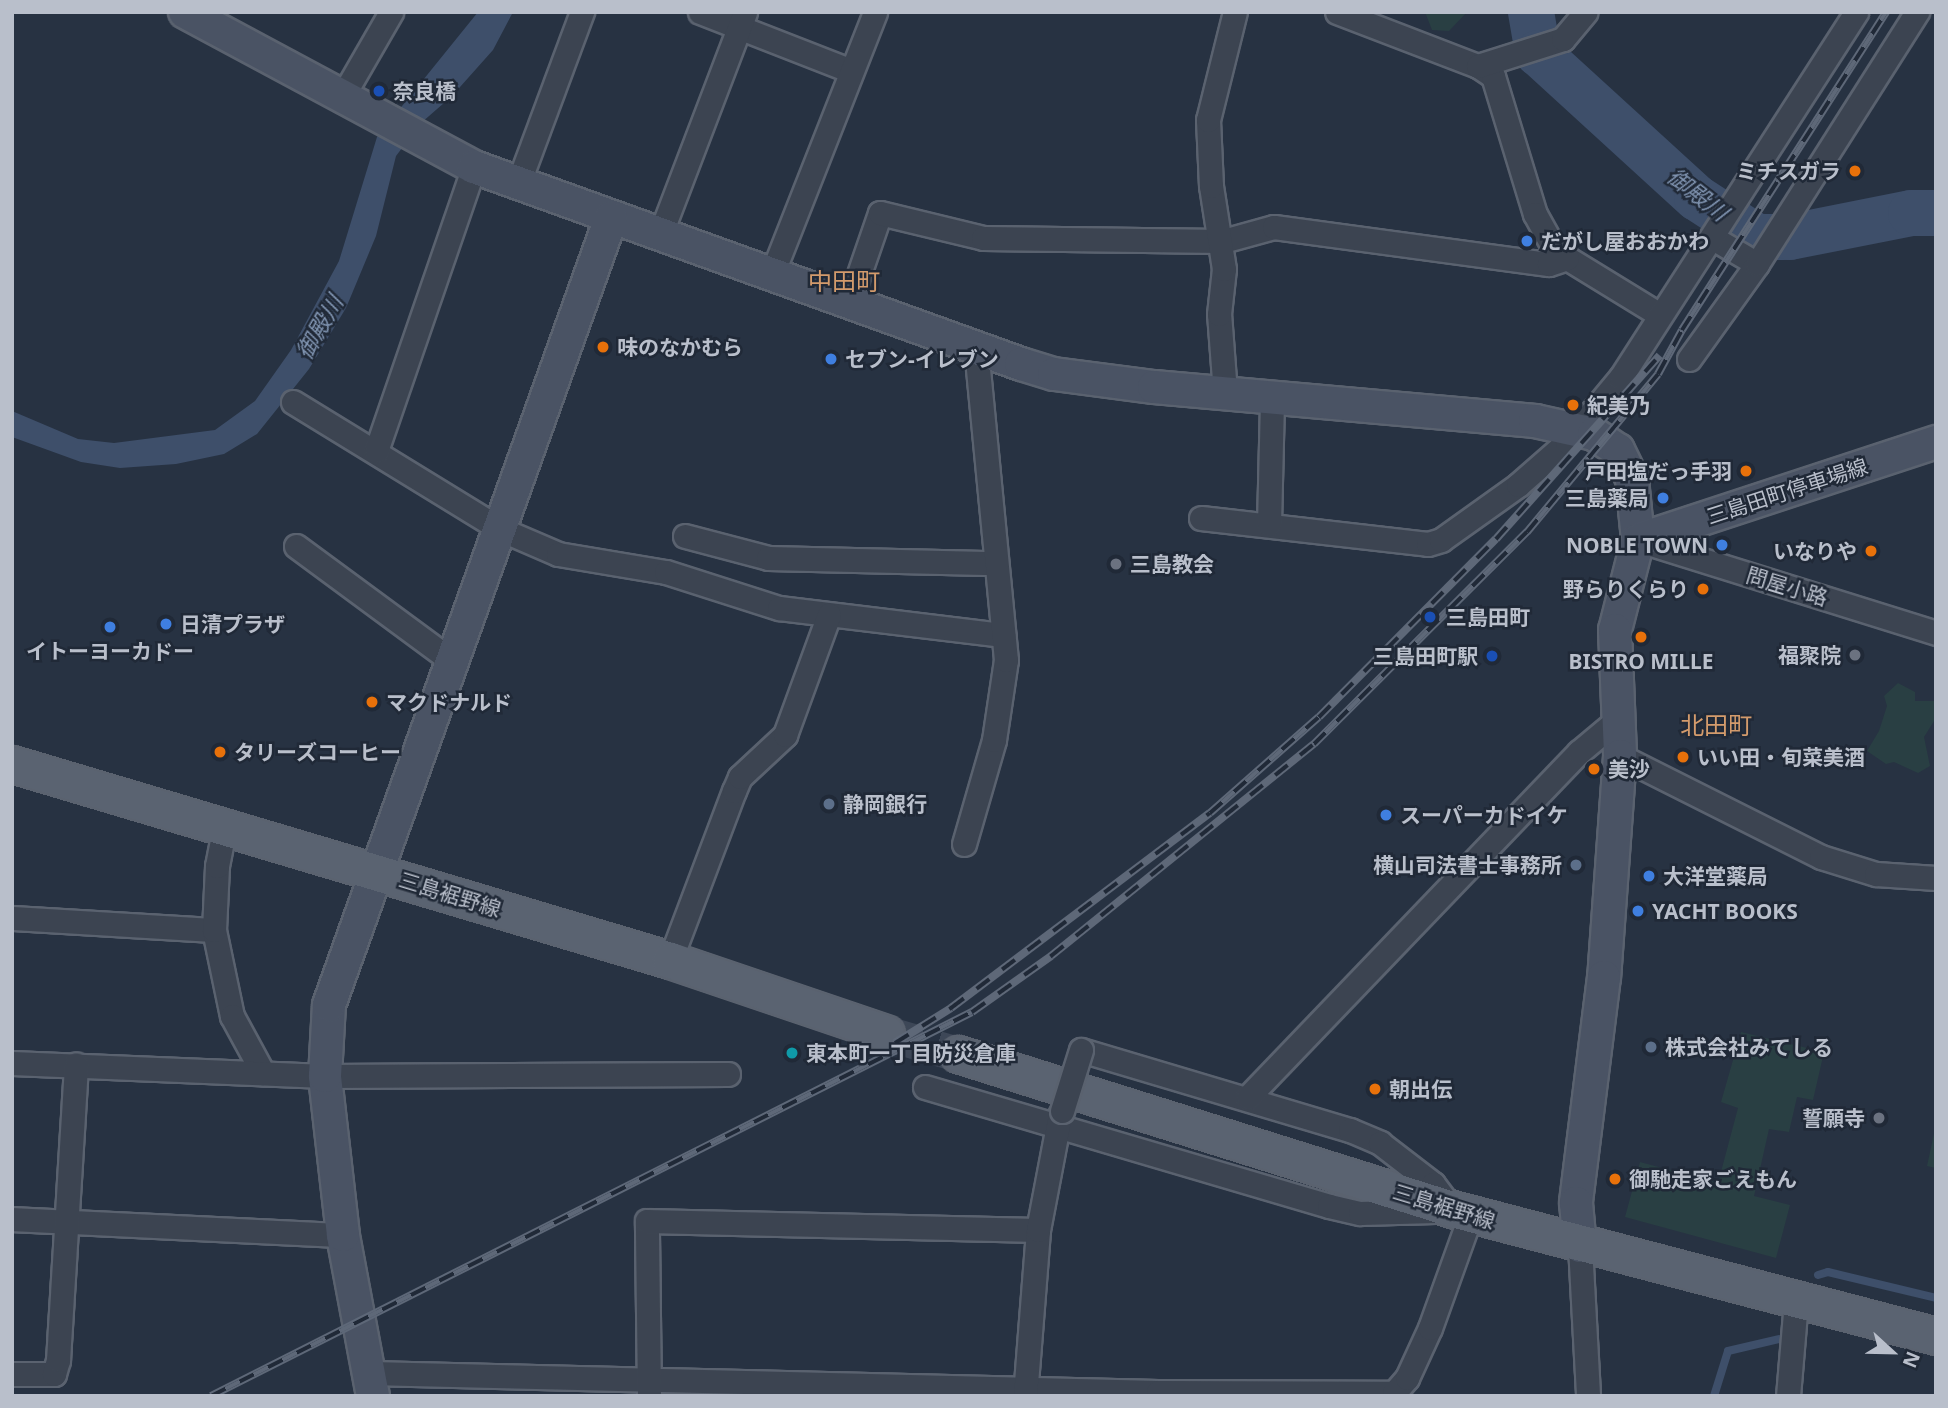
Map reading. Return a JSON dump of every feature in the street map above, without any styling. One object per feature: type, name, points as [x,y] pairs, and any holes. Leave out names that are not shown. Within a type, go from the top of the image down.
[{"type":"main road","name":"三島裾野線","points":[[12,764],[670,960],[886,1033]]},
{"type":"main road","name":"三島裾野線","points":[[958,1054],[1461,1212],[1580,1246],[1936,1336]]},
{"type":"street","points":[[342,97],[391,12]]},
{"type":"street","points":[[518,184],[582,12]]},
{"type":"street","points":[[699,12],[742,20],[851,71]]},
{"type":"street","points":[[772,274],[874,12]]},
{"type":"street","points":[[1225,393],[1219,314],[1223,241],[1210,186],[1208,120],[1235,12]]},
{"type":"street","points":[[1337,12],[1478,66],[1498,84],[1535,214],[1551,243],[1567,258],[1660,315]]},
{"type":"street","points":[[1478,66],[1563,39],[1586,12]]},
{"type":"street","points":[[1201,518],[1434,543],[1518,485],[1577,429],[1620,377],[1715,235],[1856,12]]},
{"type":"street","points":[[1689,359],[1758,264],[1917,12]]},
{"type":"street","points":[[199,16],[414,138],[474,167],[1054,374],[1225,393],[1535,421],[1577,429],[1618,450],[1628,465],[1638,506],[1638,540],[1615,630],[1616,721],[1620,755],[1605,965],[1576,1203],[1588,1396]]},
{"type":"street","points":[[660,235],[742,20]]},
{"type":"street","points":[[376,451],[474,167]]},
{"type":"street","points":[[849,303],[880,213],[983,239],[1223,241],[1274,228],[1549,264],[1567,258]]},
{"type":"street","points":[[611,218],[379,873],[353,930],[329,1005],[325,1076],[342,1235],[371,1384],[1394,1393],[1408,1378],[1430,1328],[1461,1212]]},
{"type":"street","points":[[1715,235],[1758,264]]},
{"type":"street","points":[[964,844],[1000,711],[1006,660],[976,346]]},
{"type":"street","points":[[1269,524],[1272,397]]},
{"type":"street","points":[[293,402],[500,529],[558,554],[666,572],[757,603],[829,615],[1003,635]]},
{"type":"street","name":"三島田町停車場線","points":[[1638,540],[1936,442]]},
{"type":"street","points":[[685,536],[768,558],[996,563]]},
{"type":"street","name":"問屋小路","points":[[1638,540],[1936,633]]},
{"type":"street","points":[[296,546],[452,661]]},
{"type":"street","points":[[670,960],[740,777],[785,735],[829,615]]},
{"type":"street","points":[[1248,1097],[1578,752],[1616,721]]},
{"type":"street","points":[[1620,755],[1821,857],[1875,874],[1936,878]]},
{"type":"street","points":[[224,829],[217,866],[214,930],[232,1016],[263,1073]]},
{"type":"street","points":[[12,918],[214,930]]},
{"type":"street","points":[[1025,1391],[1038,1230],[1058,1119],[1082,1050],[1248,1097],[1380,1143],[1433,1184],[1461,1212]]},
{"type":"street","points":[[12,1063],[325,1076],[728,1074]]},
{"type":"street","points":[[12,1374],[54,1374],[76,1065]]},
{"type":"street","points":[[925,1087],[1058,1119],[1360,1213],[1461,1212]]},
{"type":"street","points":[[12,1219],[342,1235]]},
{"type":"street","points":[[649,1387],[647,1221],[1038,1230]]},
{"type":"street","points":[[1788,1396],[1796,1301]]},
{"type":"green space","points":[[1425,12],[1467,12],[1449,31],[1432,30]]},
{"type":"green space","points":[[1898,683],[1915,692],[1915,701],[1936,701],[1936,718],[1924,737],[1930,766],[1918,773],[1894,762],[1886,764],[1867,751],[1879,731],[1887,706],[1884,696]]},
{"type":"green space","points":[[1741,1032],[1824,1052],[1813,1100],[1797,1097],[1789,1132],[1769,1129],[1754,1196],[1790,1205],[1776,1258],[1625,1217],[1640,1162],[1718,1183],[1738,1108],[1721,1102]]},
{"type":"green space","points":[[1936,1124],[1936,1168],[1927,1166]]},
{"type":"water","points":[[478,12],[513,12],[493,50],[452,96],[421,123],[396,156],[376,236],[346,308],[309,369],[257,434],[224,454],[176,464],[120,468],[81,462],[12,437],[12,411],[78,439],[114,443],[215,430],[255,401],[291,350],[339,261],[377,137]]},
{"type":"waterway","name":"御殿川","points":[[1531,12],[1538,53],[1697,198],[1757,237],[1790,237],[1911,213],[1936,213]]},
{"type":"waterway","points":[[1818,1275],[1828,1272],[1936,1298]]},
{"type":"waterway","points":[[1714,1396],[1728,1351],[1779,1339]]},
{"type":"tunnel","points":[[886,1033],[958,1054]]},
{"type":"railway","points":[[211,1396],[972,1012],[1051,956],[1314,744],[1527,532],[1658,374],[1682,330],[1886,12]]},
{"type":"railway","points":[[895,1043],[951,1008],[1210,813],[1319,717],[1496,539],[1660,355]]},
{"type":"place","name":"奈良橋","points":[[379,91]]},
{"type":"place","name":"ミチスガラ","points":[[1855,171]]},
{"type":"place","name":"だがし屋おおかわ","points":[[1527,241]]},
{"type":"place","name":"味のなかむら","points":[[603,347]]},
{"type":"place","name":"セブン-イレブン","points":[[831,359]]},
{"type":"place","name":"紀美乃","points":[[1573,405]]},
{"type":"place","name":"戸田塩だっ手羽","points":[[1746,471]]},
{"type":"place","name":"三島薬局","points":[[1663,498]]},
{"type":"place","name":"NOBLE TOWN","points":[[1722,545]]},
{"type":"place","name":"いなりや","points":[[1871,551]]},
{"type":"place","name":"三島教会","points":[[1116,564]]},
{"type":"place","name":"野らりくらり","points":[[1703,589]]},
{"type":"place","name":"三島田町","points":[[1430,617]]},
{"type":"place","name":"日清プラザ","points":[[166,624]]},
{"type":"place","name":"イトーヨーカドー","points":[[110,627]]},
{"type":"place","name":"BISTRO MILLE","points":[[1641,637]]},
{"type":"place","name":"福聚院","points":[[1855,655]]},
{"type":"place","name":"三島田町駅","points":[[1492,656]]},
{"type":"place","name":"マクドナルド","points":[[372,702]]},
{"type":"place","name":"タリーズコーヒー","points":[[220,752]]},
{"type":"place","name":"いい田・旬菜美酒","points":[[1683,757]]},
{"type":"place","name":"美沙","points":[[1594,769]]},
{"type":"place","name":"静岡銀行","points":[[829,804]]},
{"type":"place","name":"スーパーカドイケ","points":[[1386,815]]},
{"type":"place","name":"横山司法書士事務所","points":[[1576,865]]},
{"type":"place","name":"大洋堂薬局","points":[[1649,876]]},
{"type":"place","name":"YACHT BOOKS","points":[[1638,911]]},
{"type":"place","name":"株式会社みてしる","points":[[1651,1047]]},
{"type":"place","name":"東本町一丁目防災倉庫","points":[[792,1053]]},
{"type":"place","name":"朝出伝","points":[[1375,1089]]},
{"type":"place","name":"誓願寺","points":[[1879,1118]]},
{"type":"place","name":"御馳走家ごえもん","points":[[1615,1179]]},
{"type":"district","name":"中田町","points":[[844,281]]},
{"type":"district","name":"北田町","points":[[1716,725]]}]
